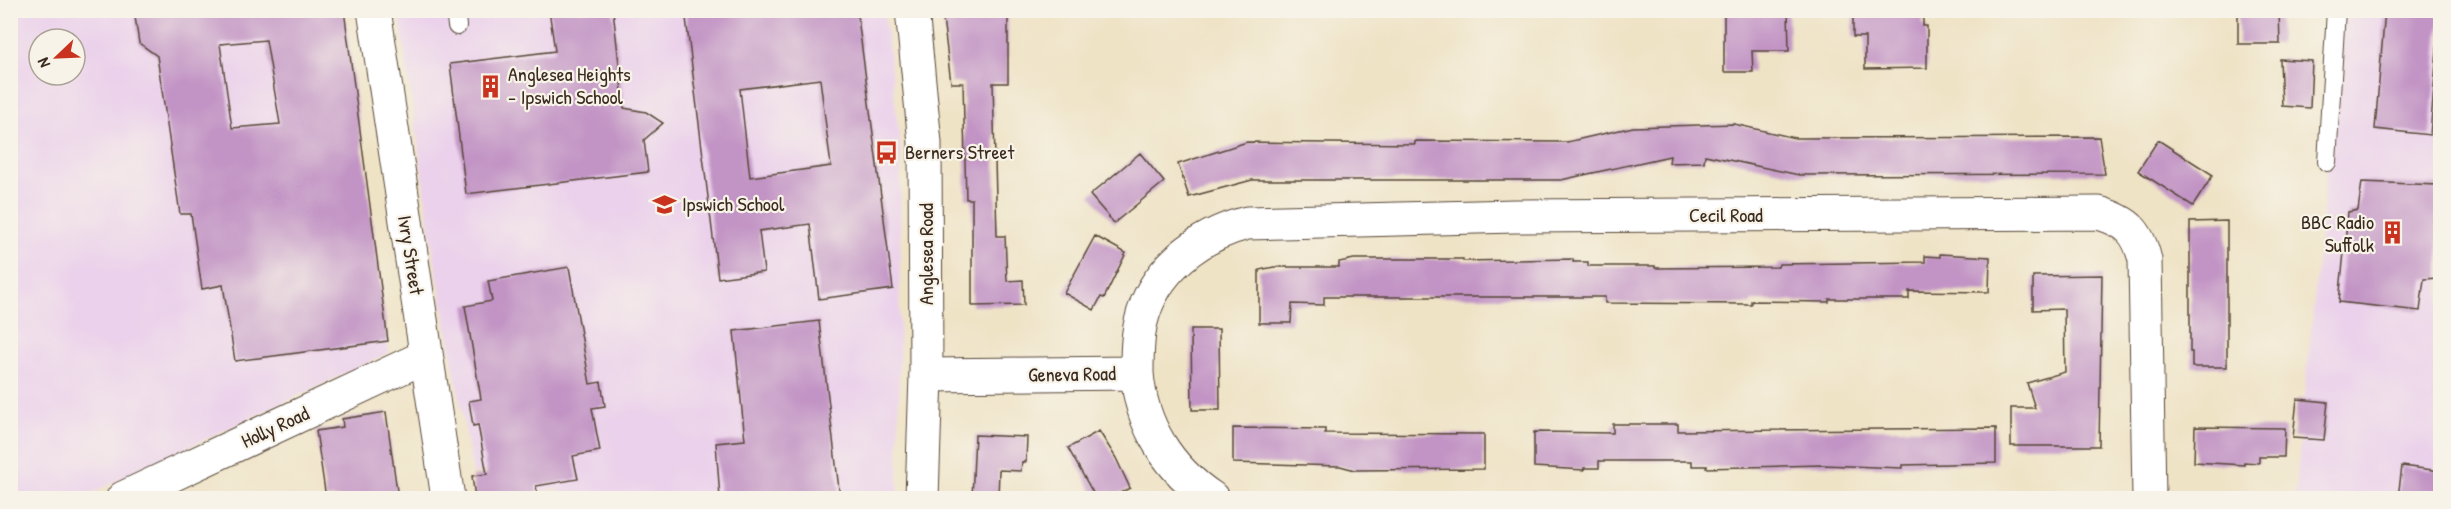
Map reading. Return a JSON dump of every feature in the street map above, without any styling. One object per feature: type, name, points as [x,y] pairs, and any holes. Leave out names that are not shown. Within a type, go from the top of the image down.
[{"type":"street","name":"Ivry Street","points":[[374,10],[448,498]]},
{"type":"street","name":"Anglesea Road","points":[[912,10],[925,143],[926,375],[922,498]]},
{"type":"street","name":"Cecil Road","points":[[1137,373],[1141,321],[1154,291],[1168,270],[1202,239],[1247,222],[1515,216],[2099,213],[2128,226],[2140,239],[2145,260],[2149,498]]},
{"type":"street","name":"Holly Road","points":[[123,498],[426,356]]},
{"type":"street","name":"Geneva Road","points":[[926,375],[1137,373],[1144,414],[1155,438],[1179,473],[1212,498]]},
{"type":"lane","points":[[2327,162],[2336,10]]},
{"type":"shaded area","points":[[10,11],[345,11],[389,353],[81,498],[11,498]]},
{"type":"shaded area","name":"Ipswich School","points":[[399,11],[884,11],[901,151],[898,498],[665,498],[658,495],[638,498],[561,498],[559,489],[525,493],[521,466],[473,474],[434,257]]},
{"type":"shaded area","points":[[2336,11],[2440,11],[2440,498],[2295,498],[2327,162]]},
{"type":"building","points":[[134,10],[344,10],[388,341],[235,361],[223,285],[202,289],[191,214],[180,214],[157,56],[139,43]],"holes":[[[266,40],[280,124],[232,128],[220,44]]]},
{"type":"building","name":"Anglesea Heights - Ipswich School","points":[[549,10],[613,10],[624,108],[646,112],[663,123],[644,140],[648,172],[466,194],[450,64],[555,51]]},
{"type":"building","points":[[685,10],[759,10],[760,16],[804,10],[857,10],[893,289],[819,299],[810,224],[759,231],[764,272],[718,278]],"holes":[[[820,79],[831,166],[750,177],[740,89]]]},
{"type":"building","points":[[942,10],[1008,10],[1008,83],[993,83],[997,236],[1005,236],[1007,281],[1023,280],[1024,305],[972,306],[972,199],[966,199],[963,83],[951,83]]},
{"type":"building","points":[[1724,10],[1788,10],[1789,51],[1752,51],[1753,72],[1724,72]]},
{"type":"building","points":[[1853,10],[1923,10],[1923,26],[1927,26],[1927,68],[1865,69],[1865,37],[1853,37]]},
{"type":"building","points":[[2238,10],[2279,10],[2280,44],[2238,44]]},
{"type":"building","points":[[2385,10],[2418,10],[2417,13],[2440,15],[2430,135],[2375,129]]},
{"type":"building","points":[[2280,59],[2312,61],[2310,108],[2282,106]]},
{"type":"building","points":[[1734,124],[1795,138],[2099,137],[2105,174],[1799,175],[1705,155],[1704,162],[1669,163],[1670,156],[1561,180],[1252,180],[1189,197],[1178,164],[1247,142],[1415,144],[1415,141],[1567,142],[1633,127]]},
{"type":"building","points":[[2158,140],[2213,175],[2193,206],[2138,171]]},
{"type":"building","points":[[1140,153],[1164,182],[1114,223],[1090,195]]},
{"type":"building","name":"BBC Radio Suffolk","points":[[2362,182],[2438,185],[2439,278],[2424,279],[2420,311],[2339,302],[2348,212],[2358,210]]},
{"type":"building","points":[[2227,221],[2227,367],[2192,367],[2190,222]]},
{"type":"building","points":[[1095,236],[1126,253],[1104,298],[1101,297],[1094,310],[1064,293]]},
{"type":"building","points":[[1940,254],[1990,257],[1989,292],[1909,291],[1909,299],[1829,299],[1829,302],[1751,301],[1751,304],[1605,303],[1605,297],[1324,297],[1324,305],[1292,304],[1291,323],[1259,323],[1259,270],[1274,267],[1339,267],[1339,262],[1354,259],[1463,259],[1463,261],[1573,259],[1573,262],[1588,262],[1588,266],[1778,267],[1779,264],[1925,262],[1925,256],[1940,257]]},
{"type":"building","points":[[569,267],[590,384],[601,382],[605,406],[592,408],[600,451],[573,456],[578,479],[536,486],[538,498],[475,498],[472,476],[487,474],[478,425],[473,426],[469,401],[481,399],[465,306],[492,301],[488,281]]},
{"type":"building","points":[[2102,275],[2099,446],[2011,446],[2011,408],[2035,408],[2027,383],[2065,372],[2064,309],[2033,310],[2033,276]]},
{"type":"building","points":[[819,321],[840,498],[720,498],[716,443],[745,440],[734,331]]},
{"type":"building","points":[[1191,329],[1219,329],[1220,410],[1192,410]]},
{"type":"building","points":[[2297,399],[2328,402],[2324,440],[2293,438]]},
{"type":"building","points":[[386,412],[398,498],[326,498],[316,431],[343,427],[342,419]]},
{"type":"building","points":[[1613,424],[1678,424],[1678,431],[1996,428],[1996,463],[1902,465],[1902,468],[1822,465],[1706,468],[1707,466],[1692,466],[1692,461],[1599,461],[1599,468],[1584,468],[1584,470],[1534,467],[1534,432],[1613,433]]},
{"type":"building","points":[[2195,427],[2285,428],[2284,457],[2259,457],[2259,463],[2244,462],[2244,465],[2194,462]]},
{"type":"building","points":[[1233,428],[1325,429],[1325,433],[1484,434],[1484,469],[1355,470],[1340,466],[1233,463]]},
{"type":"building","points":[[1099,431],[1116,458],[1130,488],[1111,498],[1096,498],[1068,448]]},
{"type":"building","points":[[975,435],[1027,437],[1026,462],[1022,462],[1021,471],[999,470],[998,498],[972,498]]},
{"type":"building","points":[[2402,466],[2440,471],[2440,498],[2398,498]]},
{"type":"place","name":"Anglesea Heights - Ipswich School","points":[[490,86]]},
{"type":"place","name":"Berners Street","points":[[887,152]]},
{"type":"place","name":"Ipswich School","points":[[664,204]]},
{"type":"place","name":"BBC Radio Suffolk","points":[[2392,233]]}]
